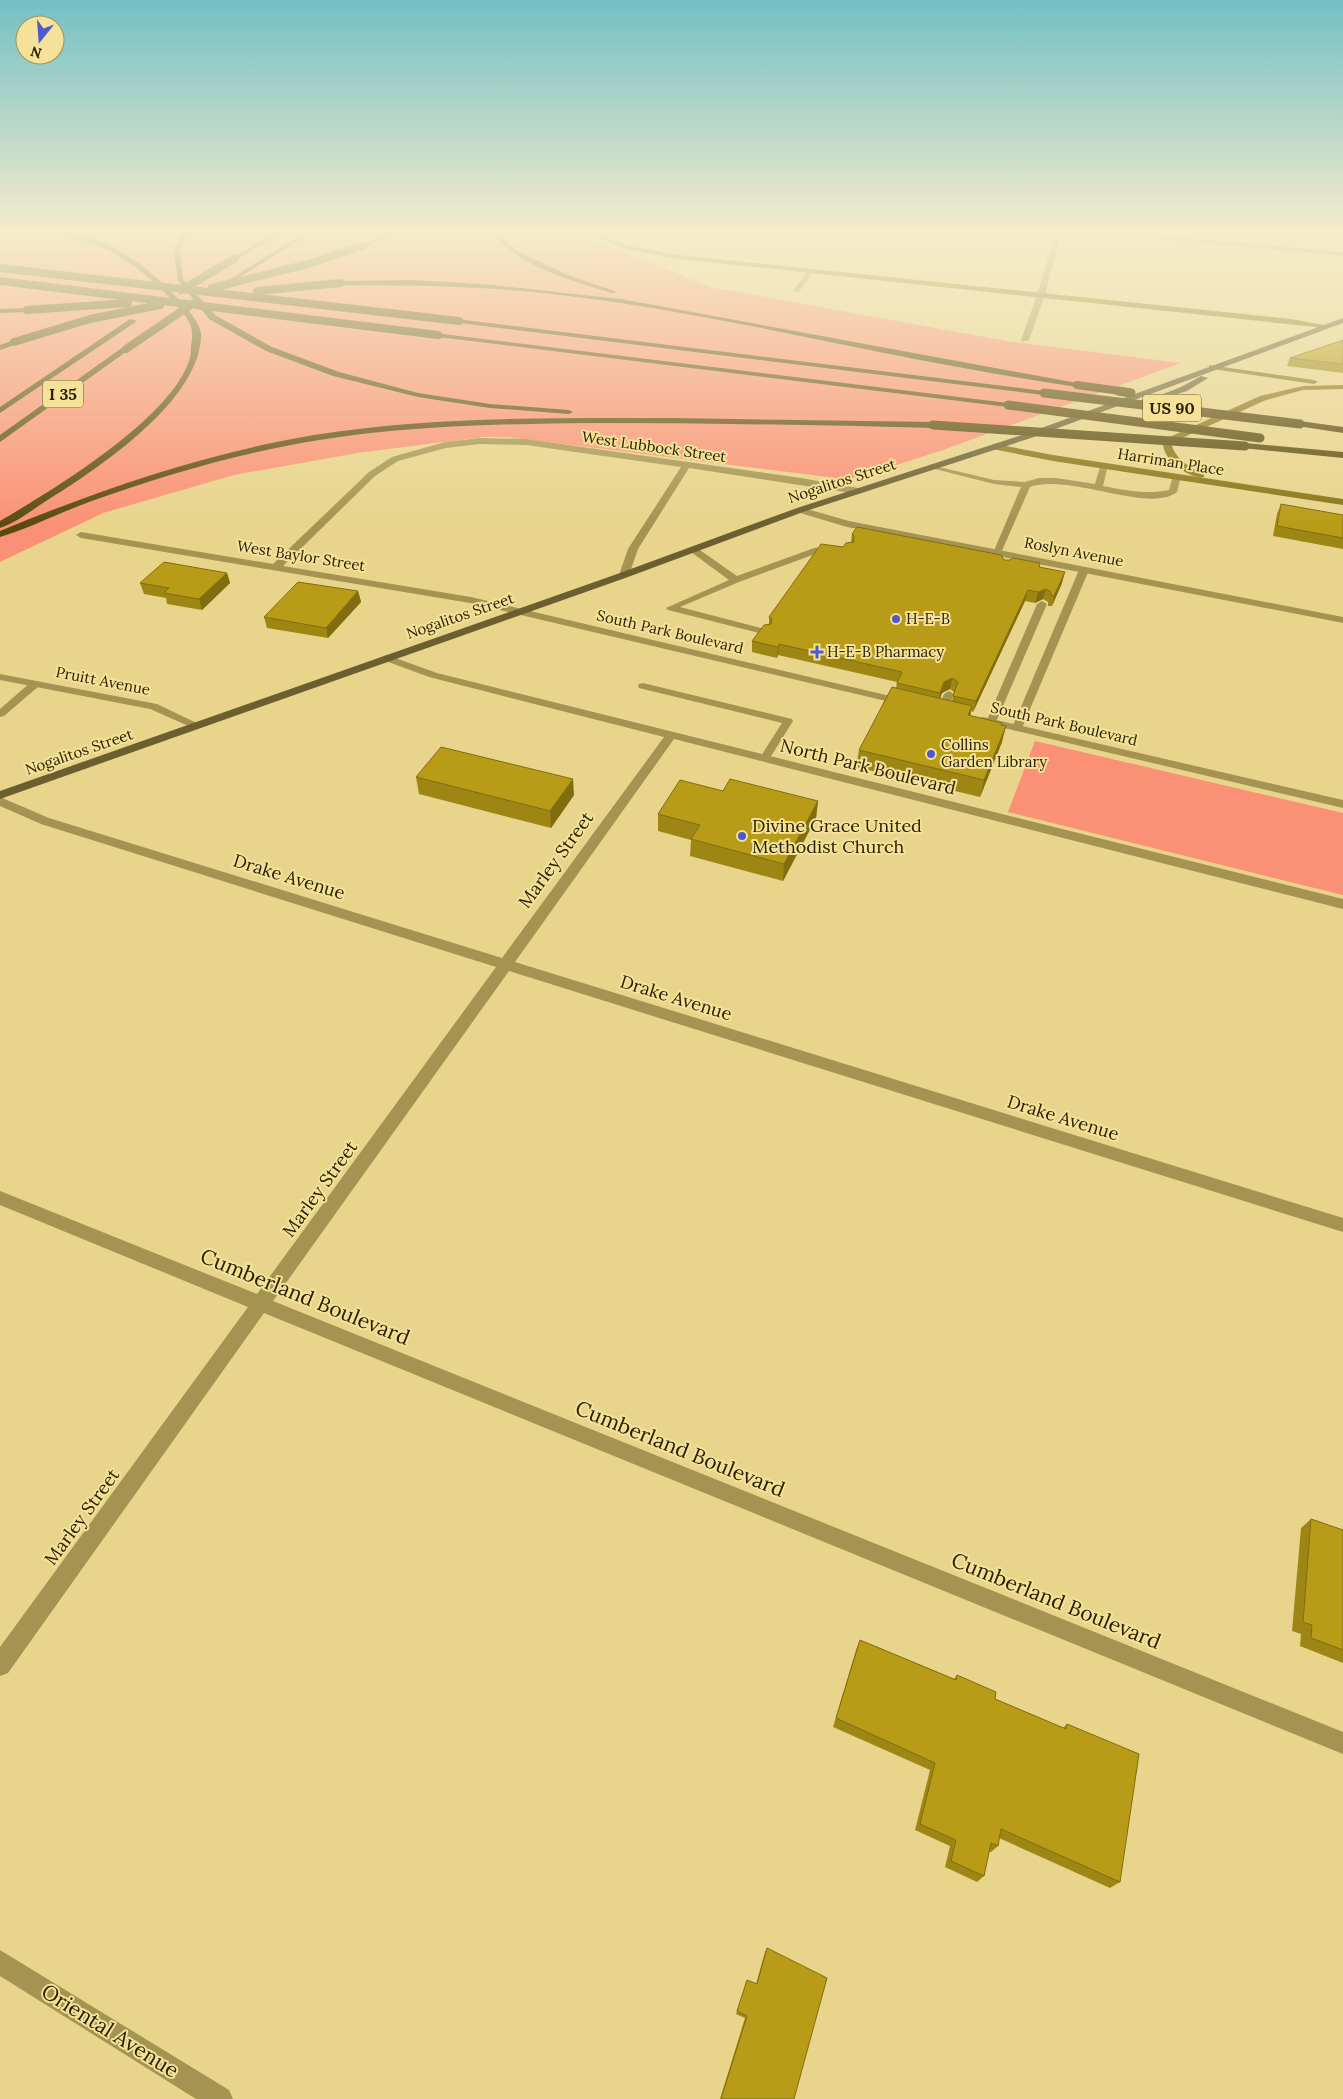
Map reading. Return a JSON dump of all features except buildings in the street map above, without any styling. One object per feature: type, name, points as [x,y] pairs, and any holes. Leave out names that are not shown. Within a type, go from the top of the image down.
[{"type":"highway","points":[[0,348],[59,329]]},
{"type":"highway","name":"I 35","points":[[0,411],[121,329]]},
{"type":"highway","name":"I 35","points":[[0,439],[157,329]]},
{"type":"highway","points":[[0,525],[84,471],[138,430],[162,407],[182,384],[196,350],[195,329]]},
{"type":"highway","points":[[233,329],[269,349],[299,361],[336,374],[418,395],[490,406],[698,420]]},
{"type":"highway","name":"US 90","points":[[389,329],[1008,405],[1343,450]]},
{"type":"highway","name":"US 90","points":[[531,329],[1343,430]]},
{"type":"highway","points":[[785,329],[899,354],[1077,385],[1343,426]]},
{"type":"highway","points":[[0,534],[53,511],[124,486],[195,465],[286,443],[338,434],[510,421],[698,420],[933,425],[1245,446],[1343,456]]},
{"type":"main road","name":"Nogalitos Street","points":[[0,795],[624,575],[800,510],[1037,433],[1317,329]]},
{"type":"main road","name":"Nogalitos Street","points":[[932,467],[967,463],[1014,450],[1105,415],[1184,389],[1206,376],[1212,367]]},
{"type":"main road","points":[[1212,367],[1343,387]]},
{"type":"main road","points":[[1222,484],[1190,471],[1172,458],[1166,442],[1263,398],[1303,388],[1343,387]]},
{"type":"main road","name":"Harriman Place","points":[[995,447],[1343,502]]},
{"type":"street","points":[[1025,340],[1029,329]]},
{"type":"street","name":"West Lubbock Street","points":[[276,567],[372,474],[395,459],[445,445],[480,441],[526,442],[801,481],[858,491]]},
{"type":"street","points":[[624,575],[633,549],[686,466]]},
{"type":"street","name":"Roslyn Avenue","points":[[800,510],[847,524],[997,553],[1009,560],[1084,570],[1343,620]]},
{"type":"street","name":"West Baylor Street","points":[[81,535],[471,600],[516,612]]},
{"type":"street","name":"South Park Boulevard","points":[[516,612],[937,709]]},
{"type":"street","name":"North Park Boulevard","points":[[387,658],[433,675],[1343,904]]},
{"type":"street","name":"Pruitt Avenue","points":[[0,677],[153,706],[197,726]]},
{"type":"street","name":"South Park Boulevard","points":[[975,718],[1343,804]]},
{"type":"street","name":"Marley Street","points":[[0,1664],[671,735]]},
{"type":"street","name":"Drake Avenue","points":[[0,801],[45,821],[1343,1225]]},
{"type":"street","name":"Cumberland Boulevard","points":[[0,1198],[1343,1743]]},
{"type":"street","name":"Oriental Avenue","points":[[0,1962],[220,2099]]},
{"type":"lane","points":[[1099,487],[1104,465]]},
{"type":"lane","points":[[932,467],[994,482],[1026,485],[1039,480],[1146,495],[1166,495],[1173,492],[1177,476]]},
{"type":"lane","points":[[997,553],[1026,485]]},
{"type":"lane","points":[[766,632],[671,608],[736,580],[817,550],[848,549]]},
{"type":"lane","points":[[694,550],[736,580]]},
{"type":"lane","points":[[1016,728],[1084,570]]},
{"type":"lane","points":[[991,722],[1042,604]]},
{"type":"lane","points":[[0,714],[35,684]]},
{"type":"lane","points":[[643,686],[788,721],[764,759]]},
{"type":"lane","points":[[937,709],[949,694]]},
{"type":"shaded area","points":[[0,329],[941,329],[1007,341],[1181,363],[943,450],[859,477],[844,479],[508,437],[483,437],[357,453],[234,475],[103,513],[0,562]]},
{"type":"shaded area","points":[[1035,741],[1343,813],[1343,895],[1008,812]]},
{"type":"place","name":"H-E-B","points":[[896,619]]},
{"type":"place","name":"H-E-B Pharmacy","points":[[817,652]]},
{"type":"place","name":"Collins Garden Library","points":[[931,754]]},
{"type":"place","name":"Divine Grace United Methodist Church","points":[[742,836]]}]
